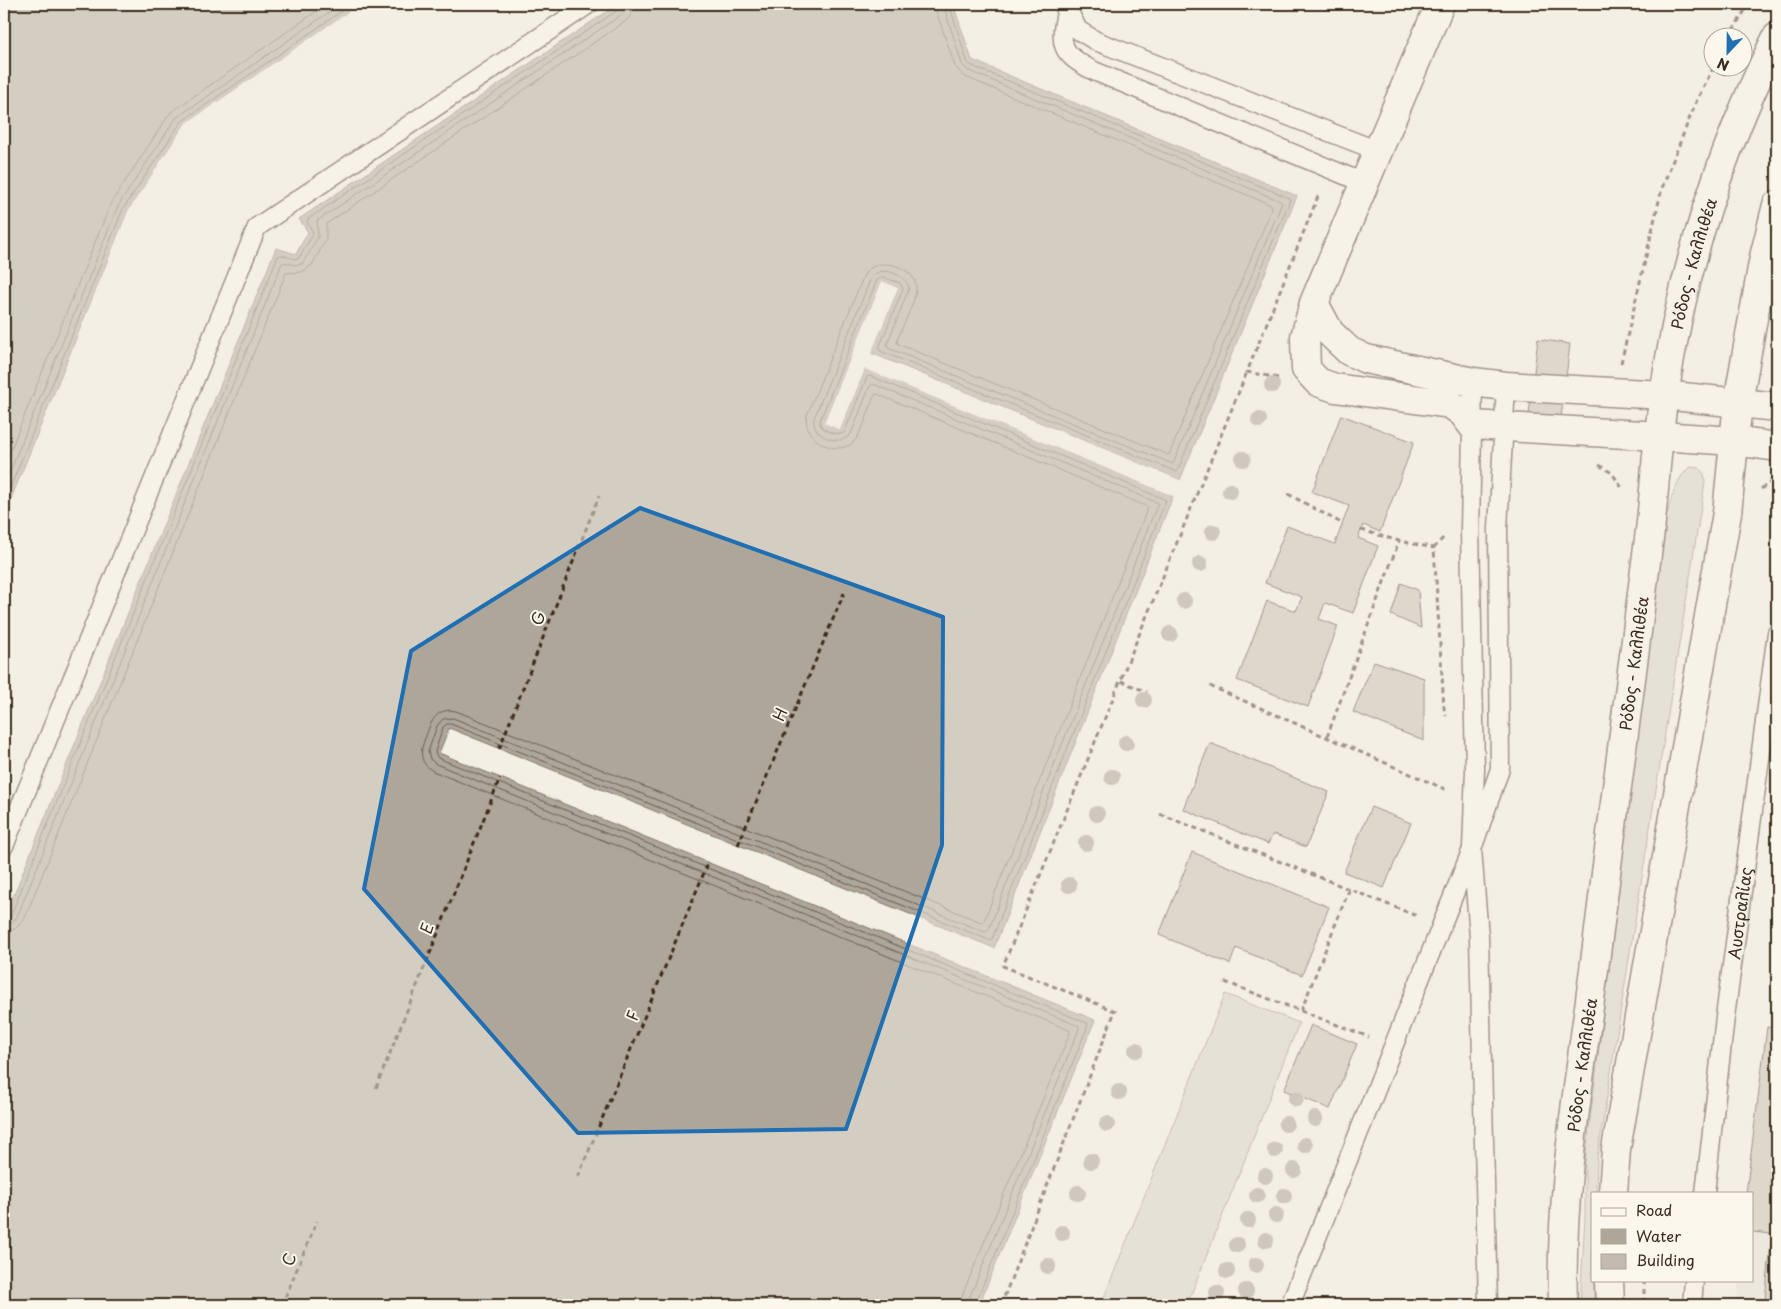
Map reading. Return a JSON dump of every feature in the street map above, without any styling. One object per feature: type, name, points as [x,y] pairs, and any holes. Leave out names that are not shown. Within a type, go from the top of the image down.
[{"type":"main road","points":[[1440,4],[1314,303],[1305,337],[1306,369],[1318,382],[1334,388],[1450,404],[1462,412],[1472,425],[1734,440],[1777,446]]},
{"type":"main road","name":"Ρόδος - Καλλιθέα","points":[[1563,1305],[1564,1223],[1570,1144],[1588,1018],[1654,501],[1664,395],[1678,318],[1712,193],[1749,97],[1777,37]]},
{"type":"main road","points":[[1613,1192],[1616,1149],[1726,513],[1738,402],[1764,258],[1777,205]]},
{"type":"main road","points":[[1314,303],[1330,333],[1349,351],[1366,359],[1473,382],[1506,386],[1664,395],[1777,407]]},
{"type":"main road","points":[[1609,1282],[1610,1305]]},
{"type":"lane","points":[[4,846],[257,227],[589,4]]},
{"type":"lane","points":[[1067,6],[1078,30],[1096,41],[1378,151]]},
{"type":"lane","points":[[1067,6],[1062,34],[1066,50],[1076,62],[1364,183]]},
{"type":"lane","points":[[1473,382],[1470,530],[1475,768],[1472,848],[1479,937],[1488,1305]]},
{"type":"lane","points":[[1290,1305],[1472,848],[1500,768],[1498,528],[1506,386]]},
{"type":"lane","name":"Αυστραλίας","points":[[1704,1192],[1725,1017],[1777,633]]},
{"type":"lane","points":[[1692,1305],[1694,1282]]},
{"type":"path","points":[[1734,28],[1749,4]]},
{"type":"path","points":[[1620,365],[1662,188],[1696,102],[1708,78]]},
{"type":"path","points":[[1001,1305],[1115,1011],[1004,966],[1247,372]]},
{"type":"path","points":[[1288,494],[1343,524]]},
{"type":"path","name":"G","points":[[499,749],[599,496]]},
{"type":"path","points":[[1362,530],[1399,541],[1434,548]]},
{"type":"path","points":[[1445,536],[1434,548],[1446,717]]},
{"type":"path","points":[[1327,737],[1399,541]]},
{"type":"path","name":"H","points":[[738,845],[844,593]]},
{"type":"path","points":[[1121,681],[1147,692]]},
{"type":"path","points":[[1210,686],[1455,793]]},
{"type":"path","name":"E","points":[[376,1088],[500,778]]},
{"type":"path","points":[[1160,814],[1419,918],[1422,908]]},
{"type":"path","name":"F","points":[[578,1177],[708,863]]},
{"type":"path","points":[[1301,1011],[1349,890]]},
{"type":"path","points":[[1225,982],[1372,1039]]},
{"type":"path","name":"C","points":[[282,1305],[316,1221]]},
{"type":"path","points":[[1644,1282],[1644,1305]]},
{"type":"highlighted area","points":[[640,508],[943,617],[942,845],[846,1129],[578,1133],[364,889],[411,651]]},
{"type":"shaded area","points":[[1691,467],[1699,468],[1704,474],[1705,482],[1597,1159],[1596,1192],[1591,1192],[1591,1282],[1594,1282],[1594,1305],[1580,1305],[1585,1217],[1585,1161],[1664,527],[1676,485],[1685,471]]},
{"type":"shaded area","points":[[1777,984],[1777,1305],[1736,1305],[1739,1282],[1754,1282],[1754,1192],[1750,1192]]},
{"type":"shaded area","points":[[1225,994],[1299,1023],[1187,1305],[1101,1305]]},
{"type":"water","points":[[4,4],[361,4],[185,124],[128,211],[4,516]]},
{"type":"water","points":[[618,4],[953,4],[972,60],[1297,196],[1180,480],[871,353],[898,288],[882,282],[825,423],[840,430],[865,368],[1173,496],[994,948],[449,728],[439,753],[1095,1020],[979,1305],[4,1305],[4,919],[276,248],[296,254],[308,232],[299,219]]},
{"type":"pier","points":[[360,4],[363,4],[187,126],[130,212],[4,519],[128,211],[185,124]]},
{"type":"pier","points":[[882,281],[898,288],[871,354],[1180,480],[1179,482],[870,356],[869,352],[895,289],[883,285],[828,422],[839,427],[863,367],[866,366],[1174,494],[1173,496],[865,369],[840,430],[824,423]]},
{"type":"building","points":[[1538,339],[1570,344],[1561,418],[1529,414]]},
{"type":"building","points":[[1341,415],[1414,442],[1380,532],[1363,525],[1358,538],[1378,546],[1353,613],[1325,603],[1319,619],[1338,626],[1308,707],[1237,680],[1267,601],[1296,611],[1302,597],[1265,583],[1287,526],[1335,544],[1349,506],[1312,492]]},
{"type":"building","points":[[1401,583],[1418,590],[1421,628],[1391,615]]},
{"type":"building","points":[[1374,661],[1424,678],[1424,741],[1353,712]]},
{"type":"building","points":[[1210,743],[1329,792],[1306,847],[1273,834],[1268,844],[1183,809]]},
{"type":"building","points":[[1371,807],[1411,823],[1384,888],[1344,872]]},
{"type":"building","points":[[1192,852],[1329,907],[1302,975],[1236,948],[1230,964],[1159,935]]},
{"type":"building","points":[[1311,1025],[1357,1044],[1330,1109],[1284,1090]]},
{"type":"building","points":[[1767,1027],[1777,1028],[1777,1301],[1765,1300],[1772,1234],[1754,1232],[1754,1192],[1746,1192]]}]
